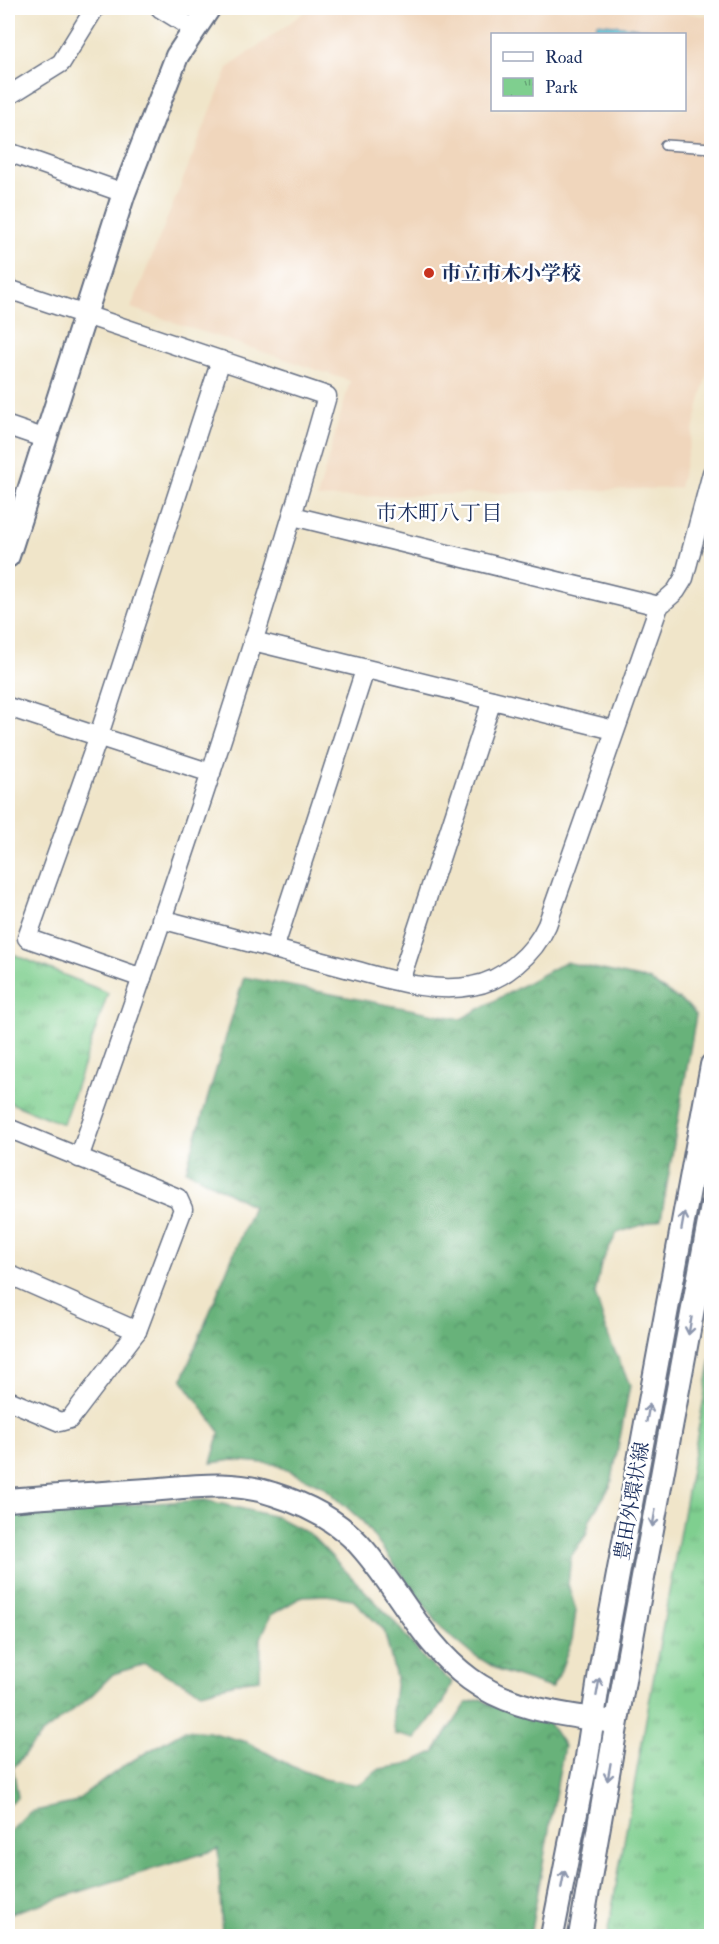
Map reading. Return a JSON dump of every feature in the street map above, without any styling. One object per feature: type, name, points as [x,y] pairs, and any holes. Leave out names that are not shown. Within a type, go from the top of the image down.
[{"type":"street","points":[[8,96],[61,63],[95,8]]},
{"type":"street","points":[[160,8],[194,29]]},
{"type":"street","points":[[8,556],[124,193],[177,56],[209,8]]},
{"type":"street","points":[[8,152],[124,193]]},
{"type":"street","points":[[8,289],[327,396],[254,641],[142,978],[79,1158]]},
{"type":"street","points":[[142,978],[27,938],[98,738],[221,360]]},
{"type":"street","points":[[8,426],[46,439]]},
{"type":"street","points":[[161,918],[423,986],[450,988],[495,980],[539,941],[547,925],[659,606],[676,591],[684,578],[711,473]]},
{"type":"street","points":[[293,516],[659,606]]},
{"type":"street","points":[[254,641],[614,730]]},
{"type":"street","points":[[274,949],[365,670]]},
{"type":"street","points":[[400,981],[492,700]]},
{"type":"street","points":[[8,707],[211,773]]},
{"type":"street","name":"豊田外環状線","points":[[552,1936],[587,1757],[711,1065]]},
{"type":"street","points":[[8,1128],[178,1198],[183,1209],[137,1331],[70,1419],[60,1422],[8,1400]]},
{"type":"street","name":"豊田外環状線","points":[[580,1936],[711,1206]]},
{"type":"street","points":[[8,1274],[137,1331]]},
{"type":"street","points":[[8,1500],[221,1485],[271,1493],[291,1500],[330,1520],[357,1543],[423,1632],[446,1659],[470,1679],[518,1704],[545,1712],[618,1723]]},
{"type":"lane","points":[[665,145],[711,148]]},
{"type":"shaded area","name":"市立市木小学校","points":[[310,8],[657,8],[711,17],[711,179],[701,235],[711,237],[711,357],[679,488],[317,498],[350,381],[131,308],[228,68]]},
{"type":"green space","points":[[8,952],[108,993],[63,1124],[8,1102]]},
{"type":"green space","points":[[565,962],[649,980],[687,1005],[696,1015],[661,1219],[617,1233],[601,1264],[595,1294],[609,1338],[630,1385],[611,1485],[590,1519],[586,1535],[571,1556],[568,1584],[576,1611],[572,1640],[559,1675],[551,1688],[500,1671],[471,1653],[442,1629],[363,1522],[324,1487],[274,1464],[233,1460],[211,1463],[220,1432],[182,1380],[253,1206],[186,1170],[244,977],[461,1019]]},
{"type":"green space","points":[[711,1359],[711,1936],[607,1936]]},
{"type":"green space","points":[[205,1500],[277,1517],[310,1534],[392,1619],[426,1661],[452,1682],[444,1702],[415,1739],[395,1734],[392,1712],[396,1678],[384,1630],[352,1599],[327,1595],[303,1596],[271,1615],[261,1638],[260,1679],[202,1692],[145,1664],[113,1674],[91,1696],[41,1735],[13,1768],[18,1797],[8,1805],[8,1516],[15,1511]]},
{"type":"green space","points":[[481,1699],[493,1706],[546,1719],[564,1746],[530,1936],[222,1936],[218,1849],[8,1914],[8,1834],[30,1812],[73,1803],[125,1765],[185,1730],[209,1732],[247,1742],[291,1766],[324,1779],[358,1785],[380,1769],[406,1765],[434,1752],[467,1703]]},
{"type":"water","points":[[597,23],[678,33],[595,33]]},
{"type":"place","name":"市立市木小学校","points":[[429,273]]},
{"type":"district","name":"市木町八丁目","points":[[439,513]]}]
